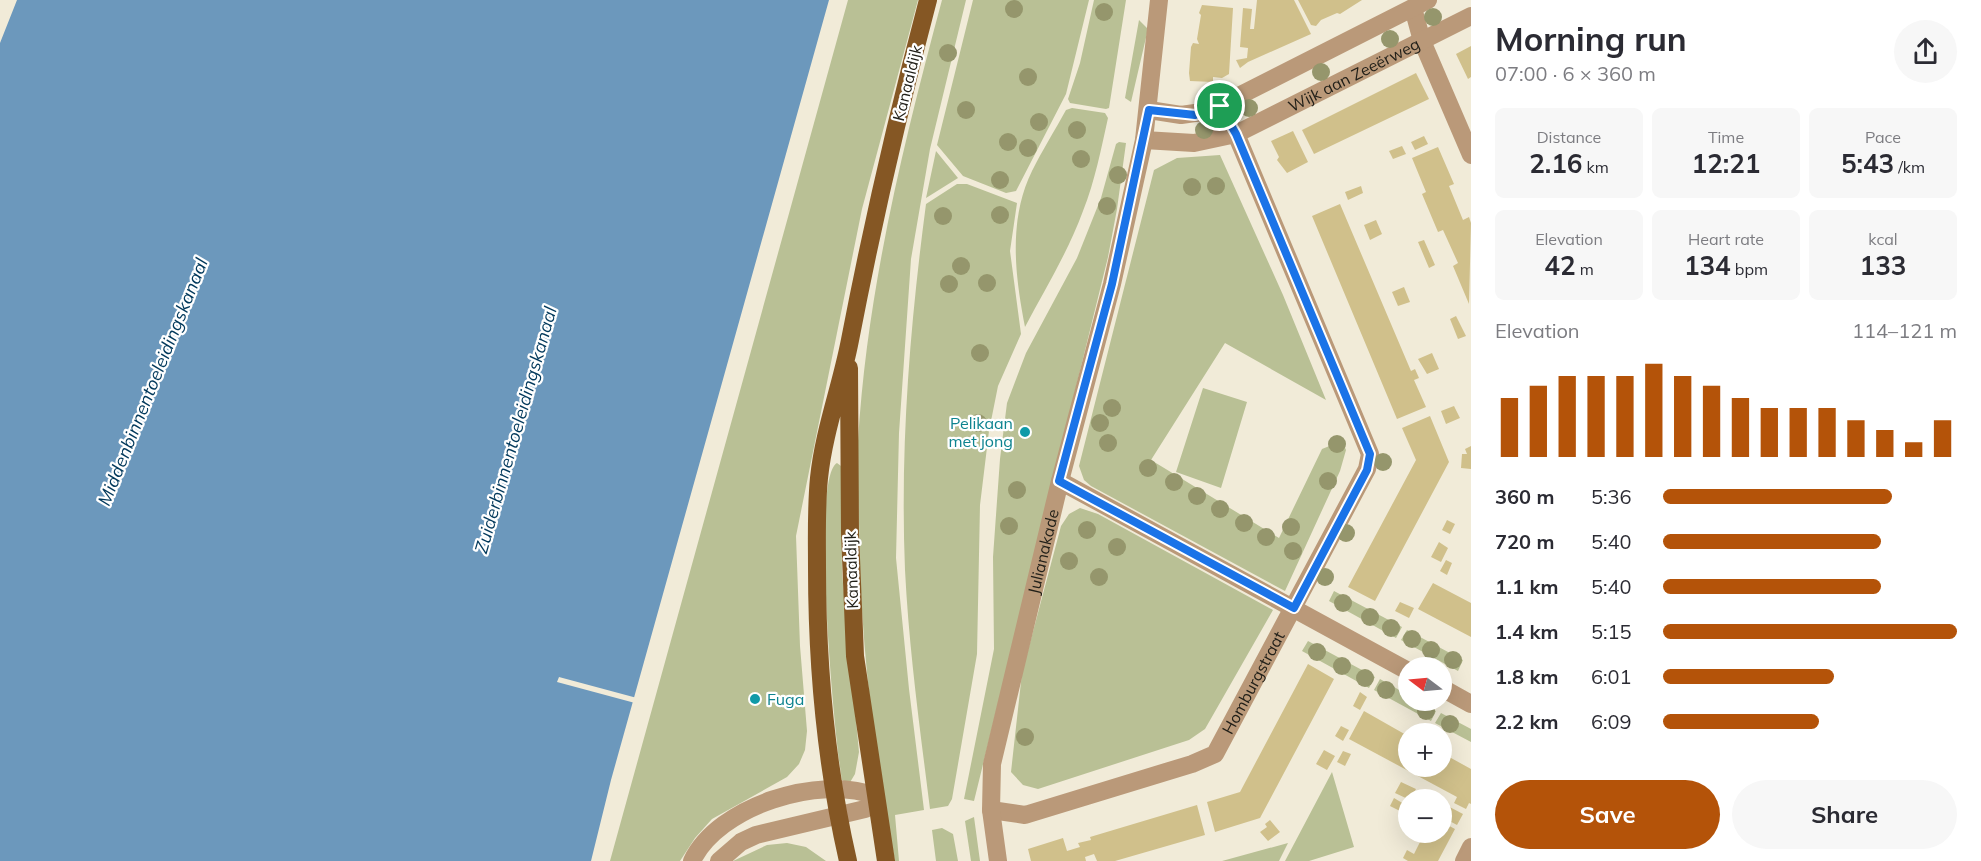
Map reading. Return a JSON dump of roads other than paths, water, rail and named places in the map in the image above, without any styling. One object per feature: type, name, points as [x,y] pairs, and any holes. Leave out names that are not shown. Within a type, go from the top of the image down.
[{"type":"main road","name":"Kanaaldijk","points":[[849,861],[835,790],[819,668],[816,530],[819,478],[826,430],[849,343],[880,189],[928,0]]},
{"type":"main road","name":"Kanaaldijk","points":[[849,343],[850,533],[855,656],[886,861]]},
{"type":"street","name":"Julianakade","points":[[998,861],[991,810],[992,764],[1059,481],[1112,284],[1144,140],[1159,0]]},
{"type":"street","name":"Wijk aan Zeeërweg","points":[[1149,110],[1195,115],[1220,106],[1420,4]]},
{"type":"street","points":[[1420,4],[1422,41],[1471,155]]},
{"type":"street","name":"Wijk aan Zeeërweg","points":[[1144,140],[1194,143],[1236,134],[1471,16]]},
{"type":"street","points":[[1220,106],[1236,134]]},
{"type":"street","name":"Homburgstraat","points":[[991,810],[1025,815],[1192,764],[1215,754],[1367,470],[1370,454],[1236,134]]},
{"type":"street","points":[[1059,481],[1398,665]]},
{"type":"street","points":[[1452,694],[1471,704]]},
{"type":"street","points":[[692,861],[711,834],[734,817],[795,793],[835,790],[864,792],[875,796],[865,808],[756,835],[741,842],[718,861]]},
{"type":"street","points":[[1464,861],[1471,846]]},
{"type":"water","points":[[17,0],[829,0],[611,780],[591,861],[0,861],[0,43]]},
{"type":"place","name":"Pelikaan met jong","points":[[1025,432]]},
{"type":"place","name":"Fuga","points":[[755,699]]},
{"type":"water label","name":"Middenbinnentoeleidingskanaal","points":[[153,382]]},
{"type":"water label","name":"Zuiderbinnentoeleidingskanaal","points":[[516,430]]}]
